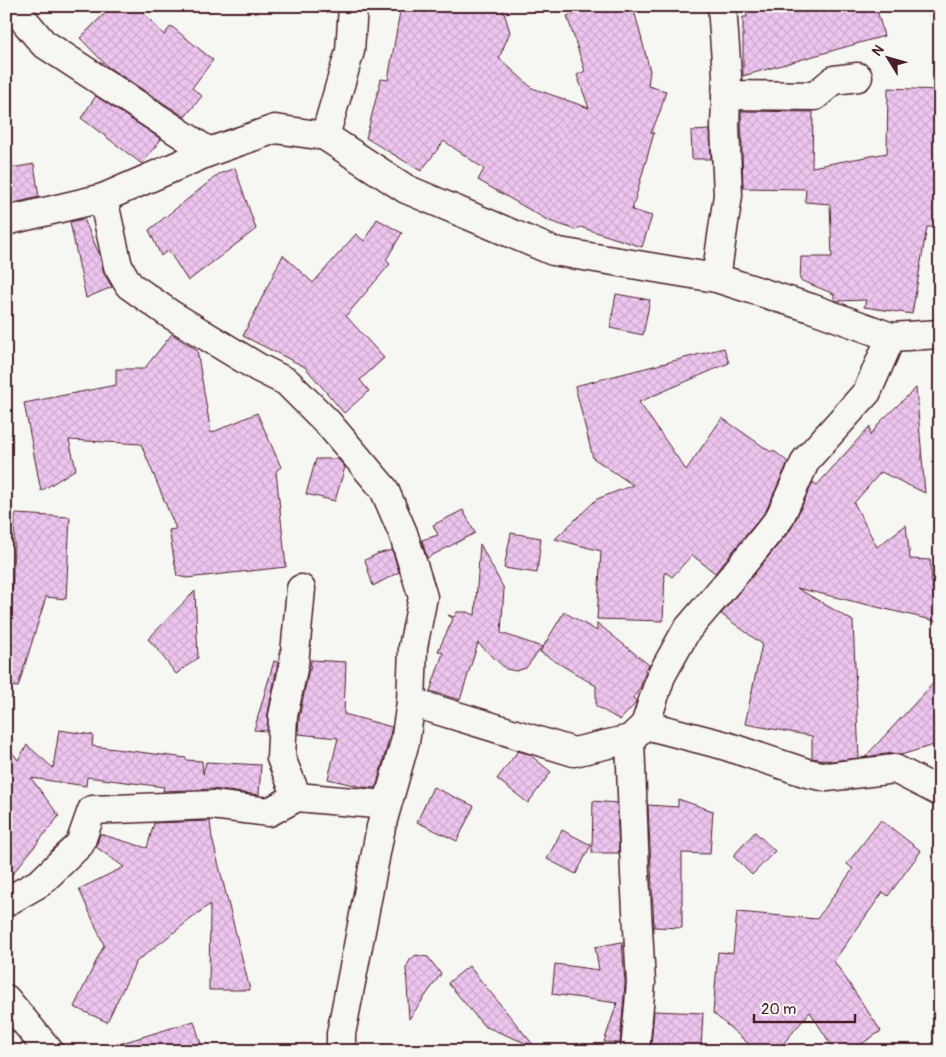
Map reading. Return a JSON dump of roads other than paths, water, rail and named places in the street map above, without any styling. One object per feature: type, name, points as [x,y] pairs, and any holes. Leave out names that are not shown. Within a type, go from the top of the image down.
[{"type":"street","points":[[14,6],[43,43],[209,152]]},
{"type":"street","points":[[325,136],[350,51],[353,6]]},
{"type":"street","points":[[716,278],[728,195],[725,126],[727,75],[722,6]]},
{"type":"street","points":[[726,95],[815,96],[834,80],[858,77]]},
{"type":"street","points":[[6,221],[103,198],[209,152],[275,129],[325,136],[406,189],[553,251],[716,278],[812,308],[891,337],[940,334]]},
{"type":"street","points":[[103,198],[118,266],[129,284],[170,314],[259,368],[287,382],[328,423],[384,489],[403,533],[423,597],[413,647],[411,702],[404,742],[380,827],[341,1034],[341,1051]]},
{"type":"street","points":[[635,1051],[642,983],[637,732],[661,676],[686,632],[779,519],[806,460],[867,392],[891,337]]},
{"type":"street","points":[[297,797],[281,758],[283,716],[294,664],[302,589]]},
{"type":"street","points":[[411,702],[574,752],[637,732],[723,745],[808,773],[827,777],[895,768],[940,792]]},
{"type":"street","points":[[6,902],[41,882],[80,844],[92,810],[212,805],[269,812],[297,797],[386,805]]},
{"type":"street","points":[[6,1000],[49,1051]]}]
